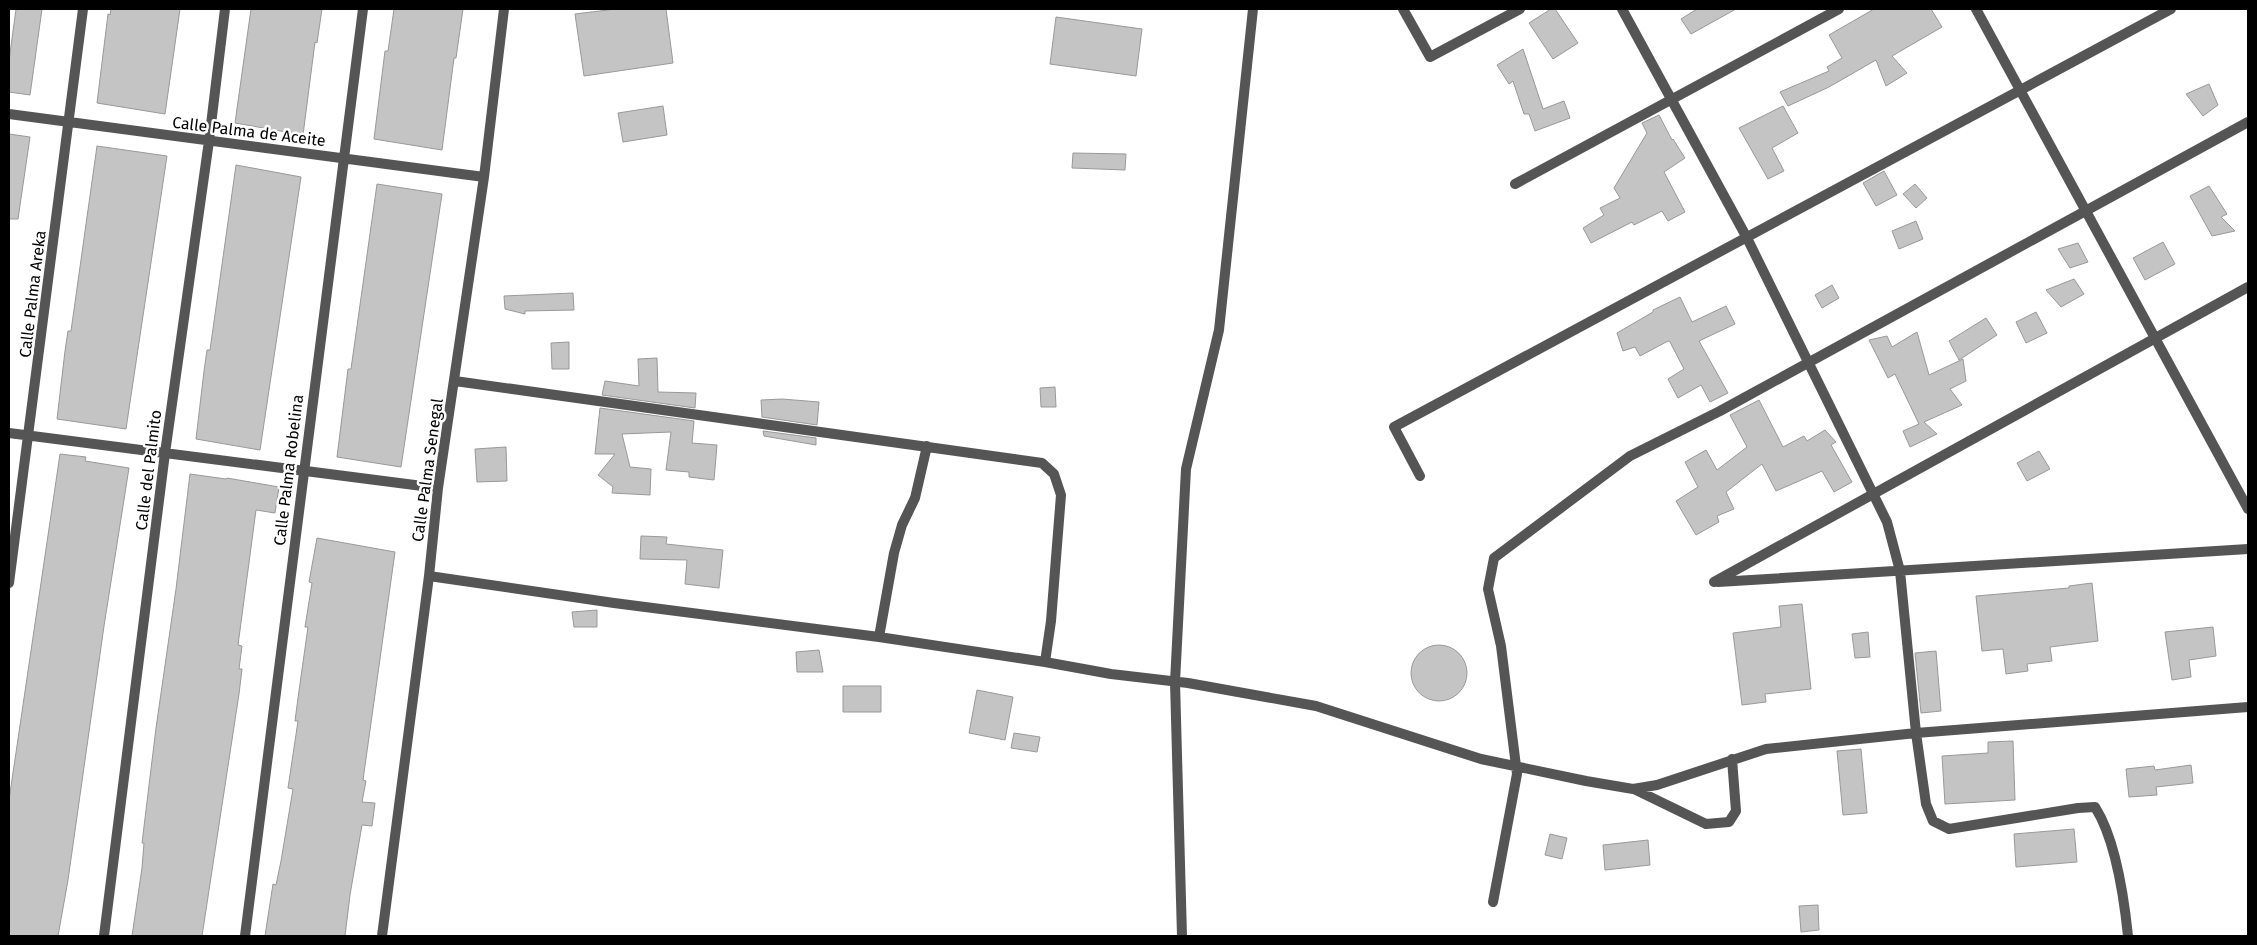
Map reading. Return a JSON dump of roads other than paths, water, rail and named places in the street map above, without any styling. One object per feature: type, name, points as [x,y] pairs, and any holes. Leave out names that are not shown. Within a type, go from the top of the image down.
[{"type":"street","name":"Calle Palma Areka","points":[[9,583],[83,9]]},
{"type":"street","name":"Calle del Palmito","points":[[104,936],[165,453],[209,140],[224,9]]},
{"type":"street","name":"Calle Palma Robelina","points":[[245,936],[363,9]]},
{"type":"street","name":"Calle Palma Senegal","points":[[382,936],[429,576],[438,488],[484,177],[504,9]]},
{"type":"street","points":[[1182,936],[1175,682],[1186,469],[1219,330],[1253,9]]},
{"type":"street","points":[[1403,9],[1430,57],[1520,9]]},
{"type":"street","points":[[1622,9],[1747,238],[1887,522],[1900,570],[1916,733],[1926,804],[1933,821],[1949,829],[2078,808],[2095,807],[2104,821],[2124,898],[2128,936]]},
{"type":"street","points":[[1515,184],[1839,9]]},
{"type":"street","points":[[1976,9],[2248,509]]},
{"type":"street","points":[[1420,476],[1394,427],[2171,9]]},
{"type":"street","name":"Calle Palma de Aceite","points":[[9,114],[484,177]]},
{"type":"street","points":[[1493,902],[1517,774],[1501,646],[1488,589],[1494,558],[1630,456],[1720,411],[2248,122]]},
{"type":"street","points":[[2248,287],[1714,582],[2248,549]]},
{"type":"street","points":[[455,381],[1042,463],[1054,474],[1061,495],[1045,662]]},
{"type":"street","points":[[9,433],[438,488]]},
{"type":"street","points":[[879,637],[894,553],[902,525],[915,498],[927,446]]},
{"type":"street","points":[[429,576],[614,603],[879,637],[1045,662],[1110,674],[1175,682],[1316,706],[1482,759],[1633,789],[1706,824],[1729,822],[1736,811],[1732,759]]},
{"type":"street","points":[[1633,789],[1658,785],[1766,749],[1916,733],[2248,707]]}]
